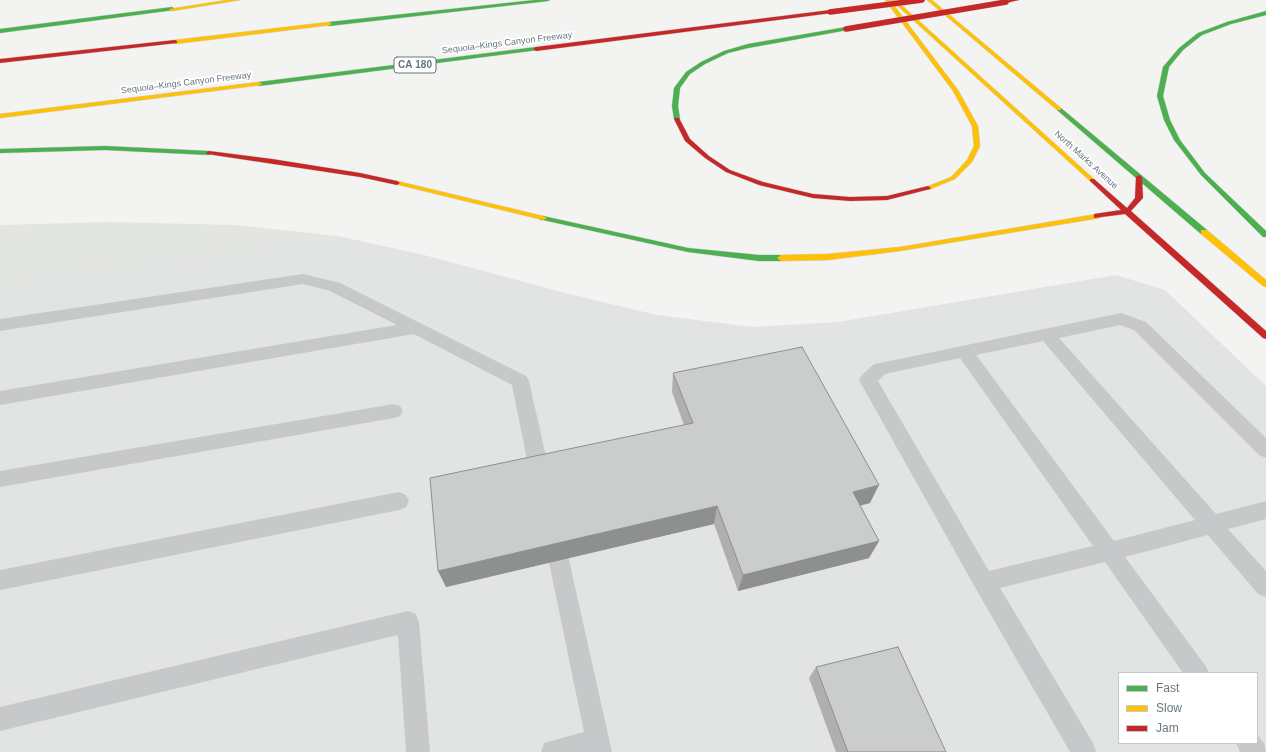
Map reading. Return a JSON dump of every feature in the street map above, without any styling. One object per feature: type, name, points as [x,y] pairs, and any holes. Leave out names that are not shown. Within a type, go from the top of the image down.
[{"type":"main road","points":[[0,31],[238,0]]},
{"type":"main road","points":[[352,22],[516,0]]},
{"type":"main road","points":[[0,61],[548,0]]},
{"type":"main road","points":[[887,0],[956,91],[975,126],[977,146],[970,160],[952,178],[924,190],[887,198],[850,199],[813,196],[761,184],[728,171],[707,157],[687,140],[678,124],[675,106],[677,88],[688,73],[703,63],[726,52],[748,46],[846,29],[1006,2],[1017,0]]},
{"type":"main road","name":"North Marks Avenue","points":[[893,0],[1266,336]]},
{"type":"main road","name":"Sequoia–Kings Canyon Freeway","points":[[0,116],[922,0]]},
{"type":"main road","name":"North Marks Avenue","points":[[929,0],[1266,284]]},
{"type":"main road","points":[[1266,14],[1229,23],[1200,34],[1181,49],[1166,67],[1160,96],[1167,120],[1181,146],[1203,174],[1266,235]]},
{"type":"main road","points":[[0,151],[105,148],[200,152],[272,161],[360,175],[423,188],[588,229],[688,250],[759,258],[828,257],[900,249],[1128,211],[1139,198],[1140,177]]},
{"type":"main road","points":[[1252,324],[1266,333]]},
{"type":"lane","points":[[0,324],[302,279],[335,287],[417,328],[515,387],[545,499]]},
{"type":"lane","points":[[1084,752],[868,380],[880,369],[1121,319],[1140,326],[1266,450]]},
{"type":"lane","points":[[0,398],[417,328]]},
{"type":"lane","points":[[1046,334],[1266,587]]},
{"type":"lane","points":[[964,351],[1196,672]]},
{"type":"lane","points":[[0,479],[394,411]]},
{"type":"lane","points":[[0,580],[399,501]]},
{"type":"lane","points":[[984,582],[1108,552],[1266,510]]},
{"type":"lane","points":[[550,522],[598,746],[552,752]]},
{"type":"lane","points":[[0,719],[408,622],[418,752]]},
{"type":"lane","points":[[1249,744],[1255,752]]},
{"type":"shaded area","points":[[109,222],[236,225],[338,236],[0,284],[0,225]]},
{"type":"shaded area","points":[[338,236],[424,255],[565,293],[657,315],[752,327],[838,322],[1116,275],[1165,290],[1266,386],[1266,752],[0,752],[0,284]]},
{"type":"building","points":[[802,347],[879,485],[853,492],[879,541],[743,575],[717,506],[438,571],[430,478],[693,423],[673,373]]},
{"type":"building","points":[[898,647],[946,752],[848,752],[816,667]]},
{"type":"traffic: fast","points":[[329,24],[548,0]]},
{"type":"traffic: fast","points":[[0,31],[172,9]]},
{"type":"traffic: fast","points":[[1266,13],[1229,23],[1200,34],[1181,49],[1166,67],[1160,96],[1167,120],[1177,140],[1203,174],[1266,235]]},
{"type":"traffic: fast","points":[[677,119],[675,106],[677,88],[688,73],[703,63],[726,52],[748,46],[846,29]]},
{"type":"traffic: fast","points":[[259,84],[536,49]]},
{"type":"traffic: fast","points":[[1059,109],[1204,232]]},
{"type":"traffic: fast","points":[[0,151],[105,148],[209,153]]},
{"type":"traffic: fast","points":[[543,218],[688,250],[759,258],[781,258]]},
{"type":"traffic: slow","points":[[172,9],[238,0]]},
{"type":"traffic: slow","points":[[887,0],[956,91],[975,126],[977,146],[970,161],[953,178],[928,188]]},
{"type":"traffic: slow","points":[[893,0],[1092,180]]},
{"type":"traffic: slow","points":[[929,0],[1059,109]]},
{"type":"traffic: slow","points":[[175,42],[329,24]]},
{"type":"traffic: slow","points":[[0,116],[259,84]]},
{"type":"traffic: slow","points":[[397,183],[543,218]]},
{"type":"traffic: slow","points":[[781,258],[828,257],[900,249],[1097,216]]},
{"type":"traffic: slow","points":[[1204,232],[1266,284]]},
{"type":"traffic: jam","points":[[830,12],[922,0]]},
{"type":"traffic: jam","points":[[1006,2],[1017,0]]},
{"type":"traffic: jam","points":[[846,29],[1006,2]]},
{"type":"traffic: jam","points":[[536,49],[830,12]]},
{"type":"traffic: jam","points":[[0,61],[175,42]]},
{"type":"traffic: jam","points":[[677,119],[687,140],[707,157],[728,171],[761,184],[813,196],[850,199],[887,198],[928,188]]},
{"type":"traffic: jam","points":[[209,153],[360,175],[397,183]]},
{"type":"traffic: jam","points":[[1097,216],[1128,211],[1139,198],[1139,177]]},
{"type":"traffic: jam","points":[[1092,180],[1266,336]]}]
